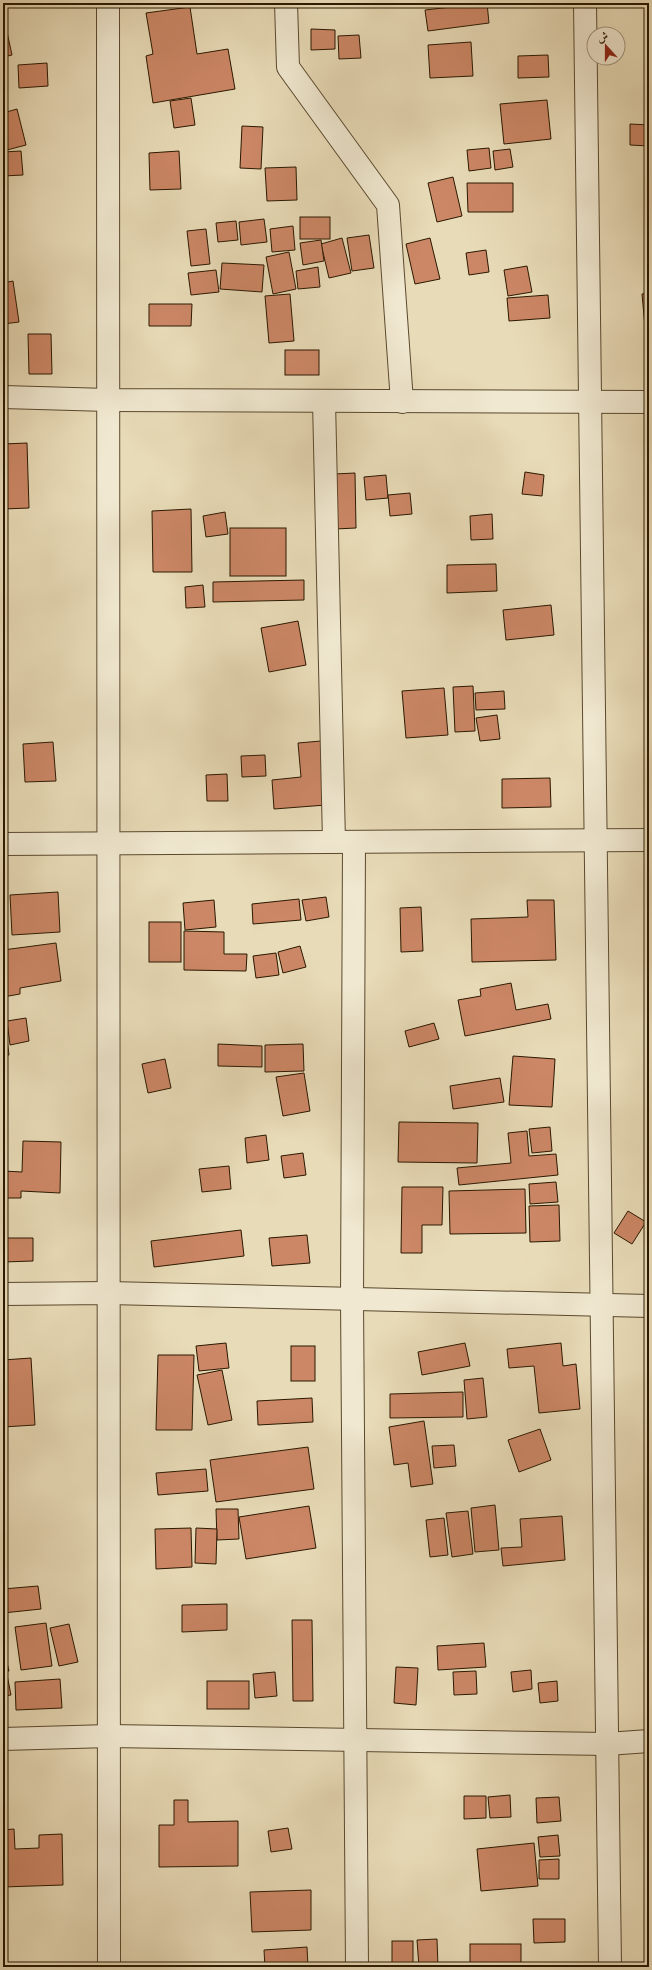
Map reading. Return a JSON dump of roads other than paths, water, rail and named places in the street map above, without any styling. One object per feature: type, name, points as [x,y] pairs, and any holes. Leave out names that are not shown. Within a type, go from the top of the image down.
[{"type":"street","points":[[108,3],[109,1967]]},
{"type":"street","points":[[286,3],[288,67],[388,205],[402,402]]},
{"type":"street","points":[[585,3],[610,1967]]},
{"type":"street","points":[[3,397],[108,400],[591,403],[649,402]]},
{"type":"street","points":[[324,401],[344,842],[352,1300],[357,1967]]},
{"type":"street","points":[[3,844],[649,840]]},
{"type":"street","points":[[3,1294],[109,1293],[649,1306]]},
{"type":"street","points":[[3,1739],[109,1736],[608,1744],[649,1740]]}]
